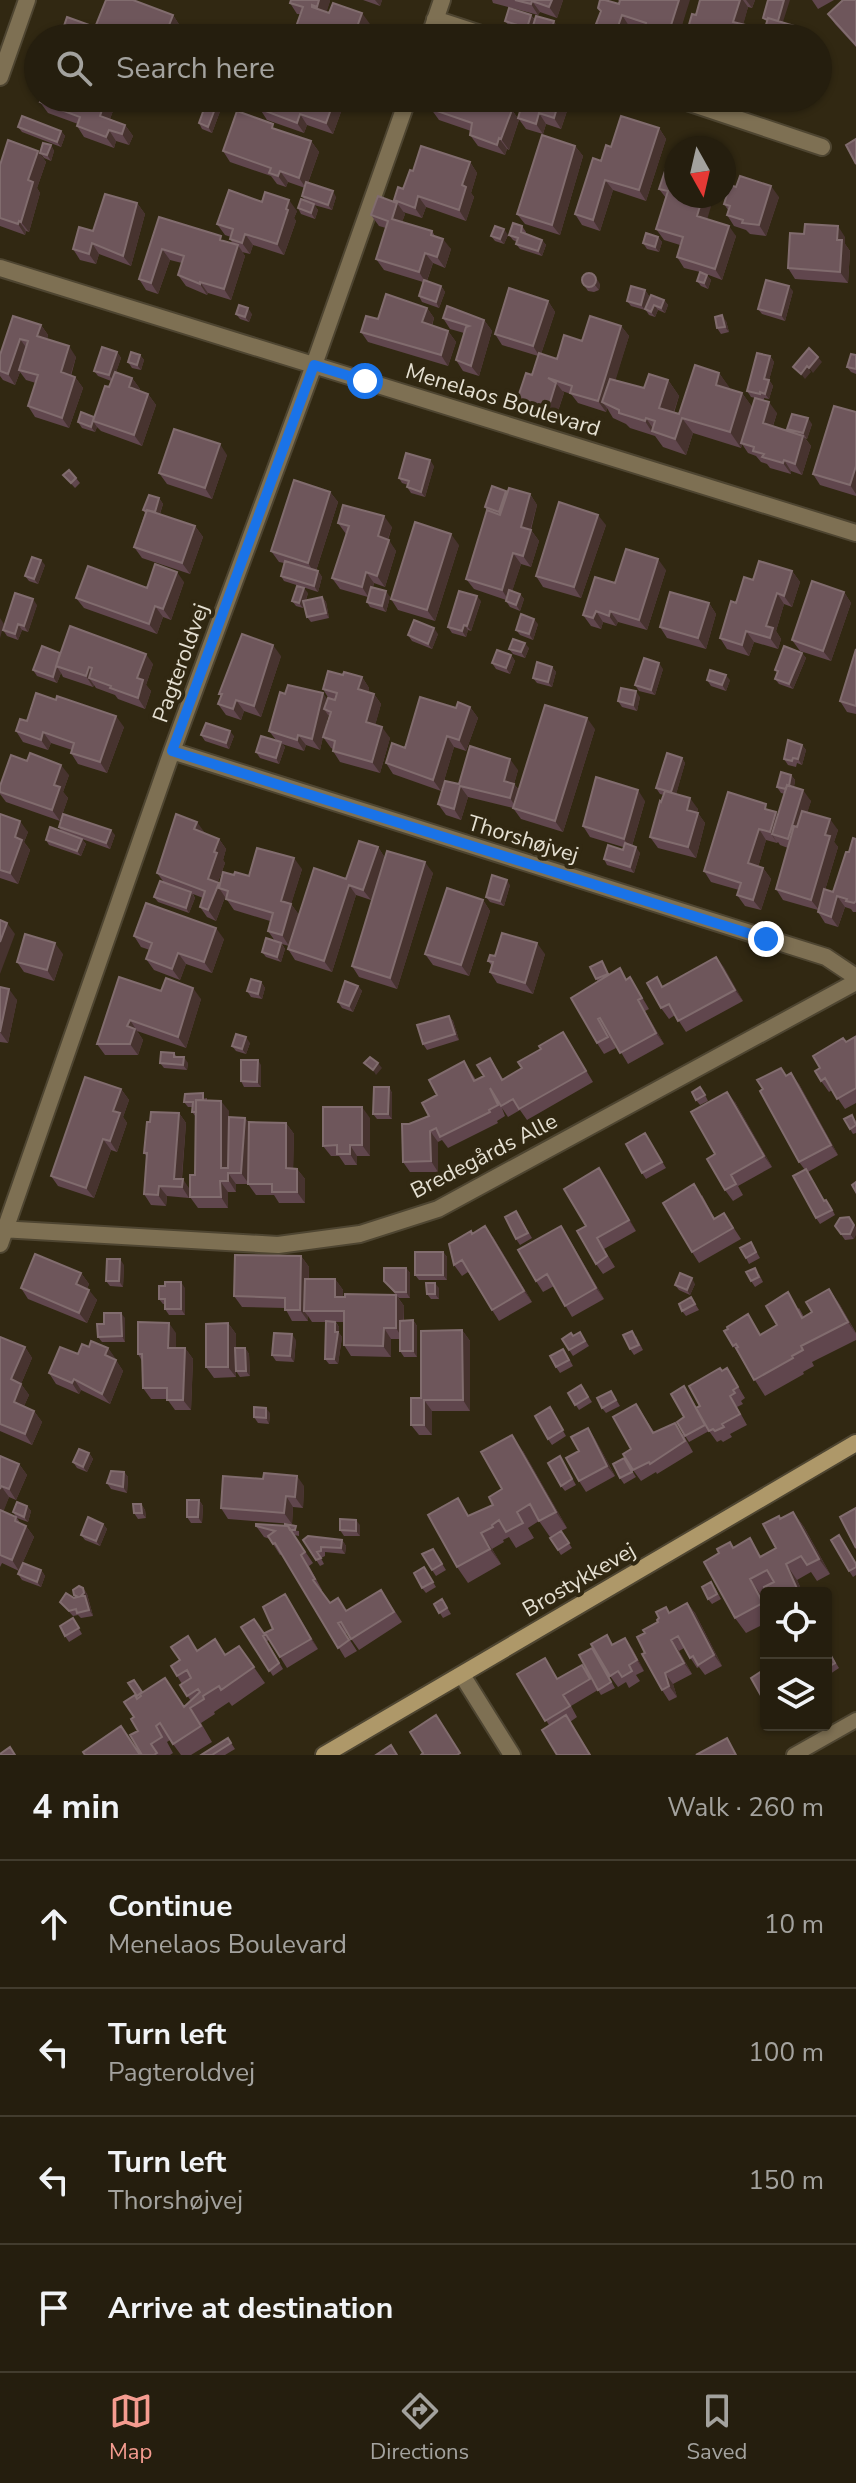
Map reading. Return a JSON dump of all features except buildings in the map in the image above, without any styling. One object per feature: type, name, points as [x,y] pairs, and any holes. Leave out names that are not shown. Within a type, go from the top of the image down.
[{"type":"street","points":[[0,77],[27,0]]},
{"type":"street","points":[[433,24],[442,0]]},
{"type":"street","points":[[435,19],[450,24]]},
{"type":"street","name":"Pagteroldvej","points":[[2,1234],[172,751],[403,112]]},
{"type":"street","points":[[717,112],[822,147]]},
{"type":"street","name":"Menelaos Boulevard","points":[[0,268],[856,533]]},
{"type":"street","name":"Thorshøjvej","points":[[172,751],[826,957],[856,979]]},
{"type":"street","name":"Bredegårds Alle","points":[[2,1234],[278,1245],[360,1234],[438,1209],[856,979]]},
{"type":"street","name":"Brostykkevej","points":[[324,1755],[856,1443]]},
{"type":"street","points":[[462,1675],[512,1755]]},
{"type":"lane","points":[[794,1755],[856,1720]]},
{"type":"route","points":[[365,381],[314,365],[172,751],[766,939]]}]
